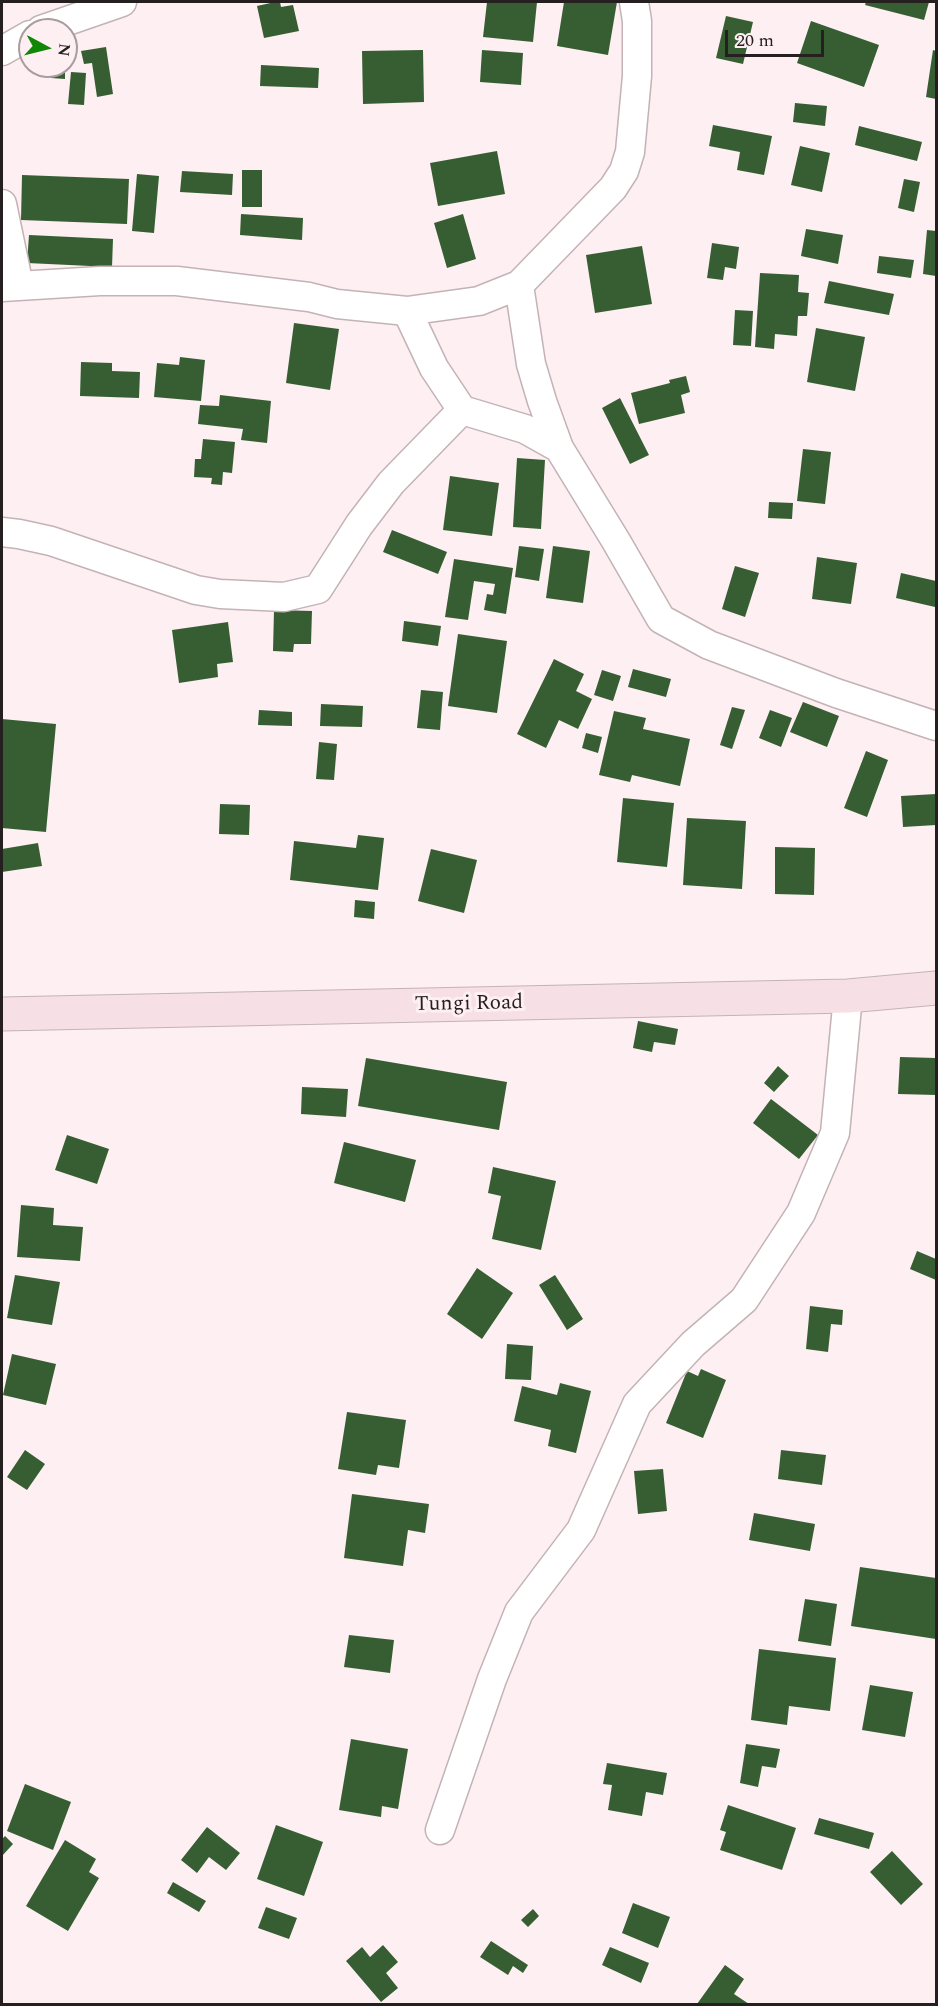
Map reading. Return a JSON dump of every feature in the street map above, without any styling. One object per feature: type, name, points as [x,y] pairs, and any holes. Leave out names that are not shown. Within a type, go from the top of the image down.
[{"type":"main road","name":"Tungi Road","points":[[2,1014],[848,996],[936,988]]},
{"type":"street","points":[[76,18],[122,2]]},
{"type":"street","points":[[2,204],[10,287],[100,281],[177,281],[309,297],[337,304],[408,311],[479,301],[519,285],[613,188],[624,171],[630,152],[637,76],[637,21],[634,2]]},
{"type":"street","points":[[2,51],[18,42]]},
{"type":"street","points":[[519,285],[531,364],[559,448],[661,619],[709,645],[836,693],[936,726]]},
{"type":"street","points":[[408,311],[434,368],[462,410],[525,429],[559,448]]},
{"type":"street","points":[[2,532],[51,541],[196,590],[220,594],[284,597],[318,589],[359,525],[391,483],[462,410]]},
{"type":"street","points":[[440,1830],[492,1679],[519,1612],[580,1530],[637,1404],[693,1344],[744,1300],[801,1213],[836,1133],[848,996]]},
{"type":"building","points":[[280,2],[281,7],[293,5],[299,31],[264,38],[257,6]]},
{"type":"building","points":[[487,2],[537,2],[533,42],[483,37]]},
{"type":"building","points":[[564,2],[617,2],[608,55],[557,46]]},
{"type":"building","points":[[866,2],[929,2],[924,20],[865,5]]},
{"type":"building","points":[[726,16],[753,22],[743,64],[716,58]]},
{"type":"building","points":[[811,21],[879,45],[864,87],[797,63]]},
{"type":"building","points":[[106,47],[113,94],[97,97],[92,63],[84,64],[81,51]]},
{"type":"building","points":[[423,50],[424,102],[363,104],[362,51]]},
{"type":"building","points":[[482,50],[523,53],[521,85],[480,82]]},
{"type":"building","points":[[933,50],[936,51],[936,99],[926,97]]},
{"type":"building","points":[[261,65],[319,68],[318,88],[260,86]]},
{"type":"building","points":[[78,72],[86,73],[84,105],[68,104],[70,78],[78,78]]},
{"type":"building","points":[[795,103],[827,106],[825,126],[793,122]]},
{"type":"building","points":[[713,125],[772,136],[764,175],[737,170],[740,152],[709,146]]},
{"type":"building","points":[[859,126],[922,142],[917,161],[855,145]]},
{"type":"building","points":[[800,146],[830,153],[822,192],[791,185]]},
{"type":"building","points":[[497,151],[505,194],[438,206],[430,163]]},
{"type":"building","points":[[242,170],[262,170],[262,207],[242,207]]},
{"type":"building","points":[[182,171],[233,174],[232,195],[180,192]]},
{"type":"building","points":[[137,174],[159,176],[154,233],[132,231]]},
{"type":"building","points":[[22,175],[129,179],[127,224],[21,220]]},
{"type":"building","points":[[904,179],[920,182],[914,212],[898,208]]},
{"type":"building","points":[[241,214],[303,218],[302,240],[240,235]]},
{"type":"building","points":[[463,214],[476,259],[447,268],[434,223]]},
{"type":"building","points":[[806,229],[843,235],[838,264],[801,256]]},
{"type":"building","points":[[927,230],[936,231],[936,276],[923,274]]},
{"type":"building","points":[[29,235],[113,239],[112,267],[27,263]]},
{"type":"building","points":[[712,243],[739,247],[736,269],[725,267],[723,280],[707,278]]},
{"type":"building","points":[[642,246],[652,304],[595,313],[586,255]]},
{"type":"building","points":[[879,256],[914,260],[911,278],[877,273]]},
{"type":"building","points":[[760,273],[799,275],[798,292],[809,293],[807,316],[798,316],[797,336],[775,334],[774,349],[755,347]]},
{"type":"building","points":[[829,281],[894,294],[889,315],[824,303]]},
{"type":"building","points":[[735,310],[753,311],[751,346],[733,345]]},
{"type":"building","points":[[294,323],[339,329],[330,390],[286,383]]},
{"type":"building","points":[[816,328],[865,337],[855,391],[807,382]]},
{"type":"building","points":[[180,357],[205,360],[201,401],[154,397],[157,363],[179,365]]},
{"type":"building","points":[[81,362],[112,363],[112,371],[140,372],[139,398],[80,396]]},
{"type":"building","points":[[686,376],[690,392],[681,395],[685,413],[639,424],[631,393],[670,383],[669,380]]},
{"type":"building","points":[[220,395],[271,401],[267,443],[241,440],[243,429],[198,424],[200,405],[219,406]]},
{"type":"building","points":[[620,398],[649,455],[630,464],[602,408]]},
{"type":"building","points":[[203,439],[235,442],[232,473],[223,472],[222,485],[211,484],[212,478],[194,477],[195,459],[201,459]]},
{"type":"building","points":[[803,449],[831,452],[825,504],[797,501]]},
{"type":"building","points":[[517,458],[545,460],[541,529],[513,527]]},
{"type":"building","points":[[450,476],[499,483],[492,536],[443,530]]},
{"type":"building","points":[[769,502],[793,503],[792,519],[768,518]]},
{"type":"building","points":[[392,530],[447,552],[438,574],[383,552]]},
{"type":"building","points":[[519,546],[544,549],[539,581],[515,577]]},
{"type":"building","points":[[553,546],[590,551],[583,603],[546,598]]},
{"type":"building","points":[[817,557],[857,563],[851,604],[812,599]]},
{"type":"building","points":[[454,559],[513,568],[506,614],[484,610],[487,594],[493,595],[495,584],[474,581],[468,620],[445,617]]},
{"type":"building","points":[[735,566],[759,573],[745,617],[722,609]]},
{"type":"building","points":[[901,573],[936,581],[935,607],[896,598]]},
{"type":"building","points":[[274,610],[312,611],[311,644],[294,644],[293,652],[273,651]]},
{"type":"building","points":[[404,621],[441,626],[438,646],[402,641]]},
{"type":"building","points":[[228,622],[233,662],[217,664],[218,677],[179,683],[172,630]]},
{"type":"building","points":[[458,634],[507,641],[497,713],[448,706]]},
{"type":"building","points":[[554,659],[584,674],[576,691],[592,699],[578,729],[559,720],[546,748],[517,734]]},
{"type":"building","points":[[633,669],[671,679],[666,697],[628,687]]},
{"type":"building","points":[[602,670],[621,676],[613,701],[594,695]]},
{"type":"building","points":[[421,690],[443,692],[440,730],[417,728]]},
{"type":"building","points":[[803,702],[839,716],[827,747],[790,732]]},
{"type":"building","points":[[321,704],[363,706],[362,727],[320,726]]},
{"type":"building","points":[[732,707],[745,710],[732,749],[720,745]]},
{"type":"building","points":[[259,710],[292,712],[292,726],[258,725]]},
{"type":"building","points":[[770,710],[792,718],[781,747],[759,738]]},
{"type":"building","points":[[614,711],[646,718],[643,729],[690,739],[680,786],[632,775],[630,782],[599,775]]},
{"type":"building","points":[[2,719],[56,724],[46,832],[2,828]]},
{"type":"building","points":[[586,733],[602,737],[598,753],[582,748]]},
{"type":"building","points":[[319,742],[337,744],[334,780],[316,779]]},
{"type":"building","points":[[866,751],[888,760],[867,817],[844,808]]},
{"type":"building","points":[[936,794],[936,825],[903,827],[901,796]]},
{"type":"building","points":[[623,798],[674,803],[667,867],[617,862]]},
{"type":"building","points":[[220,804],[250,805],[249,835],[219,834]]},
{"type":"building","points":[[687,818],[746,821],[742,889],[683,885]]},
{"type":"building","points":[[358,835],[384,838],[378,890],[290,880],[294,841],[356,848]]},
{"type":"building","points":[[38,843],[42,866],[2,872],[2,849]]},
{"type":"building","points":[[775,847],[815,848],[814,895],[775,894]]},
{"type":"building","points":[[431,849],[477,860],[464,913],[418,901]]},
{"type":"building","points":[[355,900],[375,902],[374,919],[354,917]]},
{"type":"building","points":[[638,1021],[678,1029],[675,1045],[654,1042],[652,1052],[633,1048]]},
{"type":"building","points":[[900,1057],[936,1058],[936,1095],[898,1094]]},
{"type":"building","points":[[366,1058],[507,1082],[499,1130],[358,1106]]},
{"type":"building","points":[[778,1066],[789,1076],[774,1092],[764,1083]]},
{"type":"building","points":[[302,1087],[348,1089],[346,1117],[301,1114]]},
{"type":"building","points":[[771,1099],[818,1135],[799,1159],[753,1123]]},
{"type":"building","points":[[67,1135],[109,1149],[97,1184],[55,1170]]},
{"type":"building","points":[[344,1142],[416,1160],[405,1202],[334,1183]]},
{"type":"building","points":[[493,1167],[556,1181],[541,1250],[492,1239],[501,1196],[488,1193]]},
{"type":"building","points":[[21,1205],[54,1208],[53,1225],[83,1227],[80,1261],[17,1257]]},
{"type":"building","points":[[917,1251],[936,1259],[936,1280],[910,1269]]},
{"type":"building","points":[[477,1268],[513,1293],[482,1339],[447,1314]]},
{"type":"building","points":[[15,1275],[60,1282],[52,1325],[7,1318]]},
{"type":"building","points":[[555,1275],[583,1319],[567,1330],[539,1285]]},
{"type":"building","points":[[810,1306],[843,1310],[842,1325],[831,1324],[828,1352],[806,1349]]},
{"type":"building","points":[[507,1344],[533,1346],[531,1380],[505,1379]]},
{"type":"building","points":[[12,1354],[56,1364],[46,1405],[3,1395]]},
{"type":"building","points":[[701,1369],[726,1380],[703,1438],[666,1423],[687,1371],[698,1376]]},
{"type":"building","points":[[560,1383],[591,1391],[576,1453],[548,1446],[551,1430],[514,1421],[522,1386],[557,1395]]},
{"type":"building","points":[[347,1412],[406,1420],[399,1468],[378,1465],[376,1475],[338,1469]]},
{"type":"building","points":[[25,1450],[45,1464],[27,1490],[7,1477]]},
{"type":"building","points":[[781,1450],[826,1455],[822,1485],[778,1479]]},
{"type":"building","points":[[663,1469],[667,1511],[638,1514],[634,1471]]},
{"type":"building","points":[[352,1494],[429,1504],[425,1533],[408,1530],[403,1566],[344,1558]]},
{"type":"building","points":[[754,1513],[815,1524],[810,1551],[749,1540]]},
{"type":"building","points":[[860,1567],[936,1578],[936,1639],[851,1626]]},
{"type":"building","points":[[805,1599],[837,1604],[831,1646],[798,1641]]},
{"type":"building","points":[[349,1635],[394,1640],[390,1673],[344,1667]]},
{"type":"building","points":[[759,1649],[836,1658],[830,1711],[789,1706],[787,1725],[751,1720]]},
{"type":"building","points":[[870,1685],[913,1692],[905,1737],[862,1730]]},
{"type":"building","points":[[351,1739],[408,1749],[398,1809],[382,1806],[381,1817],[339,1810]]},
{"type":"building","points":[[746,1744],[780,1749],[776,1768],[762,1766],[758,1787],[740,1783]]},
{"type":"building","points":[[607,1763],[667,1773],[663,1795],[646,1792],[642,1816],[608,1810],[612,1785],[603,1784]]},
{"type":"building","points":[[25,1784],[71,1802],[53,1850],[7,1831]]},
{"type":"building","points":[[728,1805],[796,1828],[782,1870],[720,1850],[726,1832],[720,1830]]},
{"type":"building","points":[[819,1818],[874,1833],[869,1849],[814,1834]]},
{"type":"building","points":[[276,1825],[323,1842],[304,1896],[257,1879]]},
{"type":"building","points":[[207,1827],[240,1853],[226,1870],[209,1857],[197,1873],[181,1860]]},
{"type":"building","points":[[5,1836],[13,1844],[2,1856],[2,1839]]},
{"type":"building","points":[[65,1840],[96,1859],[89,1872],[99,1878],[68,1931],[26,1906]]},
{"type":"building","points":[[892,1851],[923,1884],[901,1905],[870,1872]]},
{"type":"building","points":[[173,1882],[206,1901],[199,1912],[167,1893]]},
{"type":"building","points":[[633,1903],[670,1917],[658,1948],[622,1933]]},
{"type":"building","points":[[266,1907],[297,1918],[289,1939],[258,1928]]},
{"type":"building","points":[[533,1909],[539,1916],[528,1927],[521,1920]]},
{"type":"building","points":[[491,1941],[528,1965],[523,1973],[513,1966],[508,1975],[480,1957]]},
{"type":"building","points":[[383,1945],[398,1962],[386,1973],[398,1988],[381,2002],[346,1961],[362,1947],[370,1957]]},
{"type":"building","points":[[610,1947],[649,1963],[641,1983],[602,1965]]},
{"type":"building","points":[[725,1965],[744,1979],[734,1994],[749,2004],[697,2004]]}]
